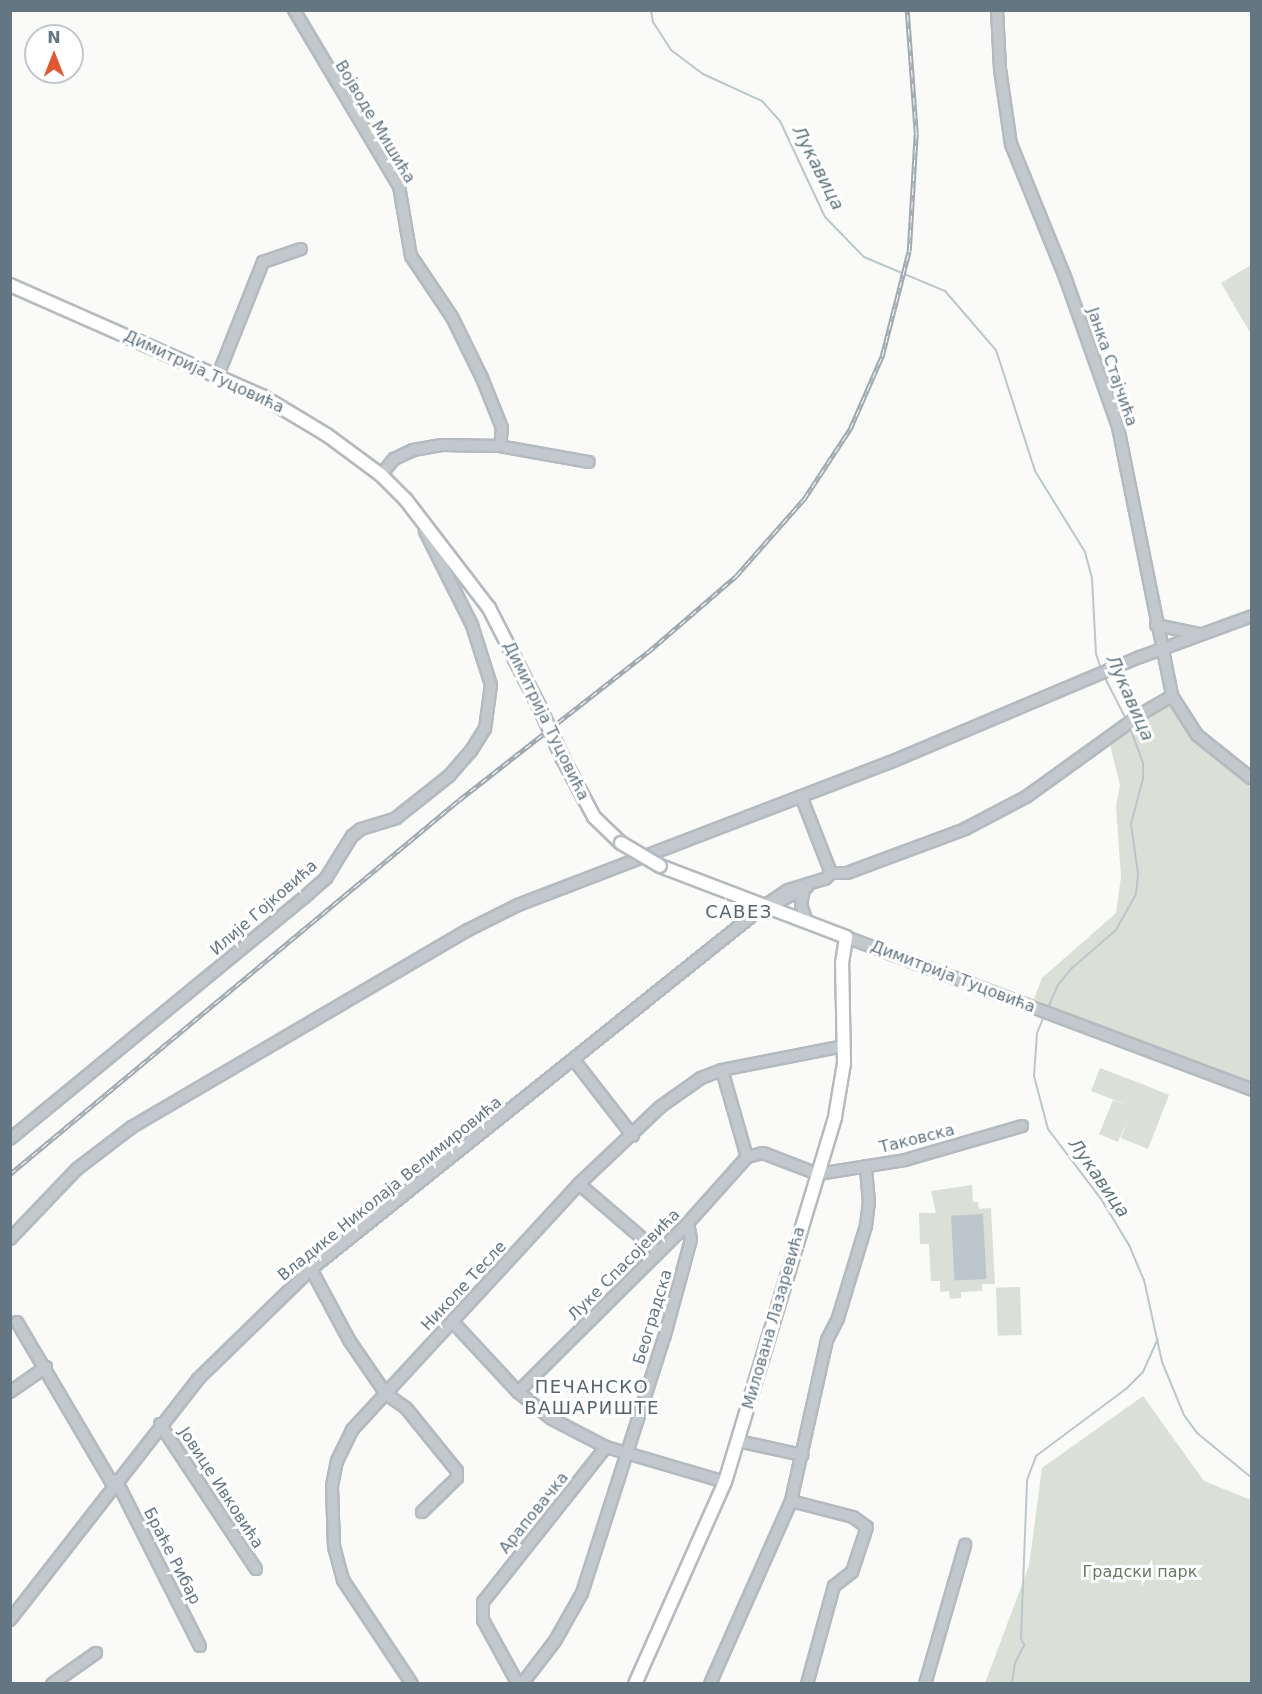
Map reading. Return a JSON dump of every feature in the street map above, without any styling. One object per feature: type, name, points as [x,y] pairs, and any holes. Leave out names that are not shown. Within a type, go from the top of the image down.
[{"type":"main road","name":"Димитрија Туцовића","points":[[10,285],[218,375],[293,413],[381,475],[418,514],[489,608],[594,817],[621,843],[660,866],[846,937]]},
{"type":"main road","name":"Милована Лазаревића","points":[[635,1683],[725,1482],[818,1174],[839,1099],[844,1046],[842,963],[846,937]]},
{"type":"street","name":"Војводе Мишића","points":[[294,10],[399,186],[411,256],[452,317],[482,378],[502,428],[500,446]]},
{"type":"street","name":"Јанка Стајчића","points":[[997,10],[1000,69],[1011,144],[1065,277],[1119,427],[1160,650],[1172,696],[1197,735],[1251,779]]},
{"type":"street","points":[[218,375],[264,262],[301,249]]},
{"type":"street","points":[[381,475],[386,466],[413,450],[472,443],[589,462]]},
{"type":"street","name":"Илије Гојковића","points":[[10,1139],[326,878],[352,836],[361,829],[396,818],[449,776],[480,736],[491,708],[491,685],[482,651],[418,514]]},
{"type":"street","points":[[10,1239],[77,1169],[132,1127],[468,930],[571,882],[801,796],[1140,657],[1251,616]]},
{"type":"street","points":[[1156,625],[1204,634]]},
{"type":"street","name":"Владике Николаја Велимировића","points":[[10,1620],[160,1424],[198,1379],[311,1269],[763,907],[786,900],[831,873],[847,873],[964,829],[1026,796],[1141,714],[1172,696]]},
{"type":"street","points":[[801,796],[831,873]]},
{"type":"street","points":[[807,887],[801,904],[807,923]]},
{"type":"street","name":"Димитрија Туцовића","points":[[846,937],[1251,1090]]},
{"type":"street","name":"Николе Тесле","points":[[412,1683],[343,1580],[334,1547],[330,1514],[337,1461],[352,1430],[372,1403],[386,1394],[579,1184],[677,1094],[722,1070],[844,1046]]},
{"type":"street","points":[[574,1059],[633,1136]]},
{"type":"street","points":[[722,1070],[747,1157],[763,1153],[818,1174]]},
{"type":"street","name":"Таковска","points":[[818,1174],[904,1160],[1022,1126]]},
{"type":"street","name":"Луке Спасојевића","points":[[518,1392],[688,1223],[747,1157]]},
{"type":"street","points":[[710,1683],[791,1502],[827,1340],[838,1318],[866,1226],[869,1203],[866,1166]]},
{"type":"street","points":[[579,1184],[658,1252]]},
{"type":"street","name":"Београдска","points":[[520,1683],[555,1641],[582,1593],[691,1239],[688,1223]]},
{"type":"street","points":[[678,1233],[687,1234],[691,1239]]},
{"type":"street","points":[[311,1269],[349,1340],[386,1394],[406,1408],[457,1471],[457,1478],[422,1512]]},
{"type":"street","points":[[452,1321],[518,1392],[552,1419],[606,1447],[725,1482]]},
{"type":"street","name":"Браће Рибар","points":[[17,1322],[114,1483],[200,1646]]},
{"type":"street","points":[[10,1392],[46,1367]]},
{"type":"street","name":"Јовице Ивковића","points":[[160,1424],[256,1569]]},
{"type":"street","points":[[738,1441],[802,1455]]},
{"type":"street","name":"Араповачка","points":[[520,1683],[483,1620],[481,1609],[486,1597],[606,1447]]},
{"type":"street","points":[[791,1502],[853,1517],[867,1527],[852,1572],[834,1586],[807,1683]]},
{"type":"street","points":[[926,1683],[965,1545]]},
{"type":"street","points":[[52,1683],[96,1653]]},
{"type":"green space","points":[[1251,265],[1251,334],[1221,283]]},
{"type":"green space","points":[[1170,706],[1195,742],[1251,788],[1251,1085],[1034,999],[1042,978],[1116,913],[1121,877],[1116,806],[1120,785],[1110,745],[1143,720]]},
{"type":"green space","points":[[1100,1068],[1169,1095],[1148,1149],[1121,1138],[1128,1120],[1118,1142],[1099,1134],[1113,1100],[1133,1107],[1091,1091]]},
{"type":"green space","points":[[972,1185],[973,1202],[978,1202],[979,1209],[991,1208],[995,1284],[982,1284],[982,1291],[961,1292],[961,1298],[950,1299],[949,1291],[940,1292],[940,1281],[931,1281],[929,1244],[920,1244],[919,1213],[936,1213],[931,1191]]},
{"type":"green space","points":[[1020,1287],[1022,1335],[998,1336],[996,1288]]},
{"type":"green space","name":"Градски парк","points":[[1143,1396],[1204,1481],[1251,1500],[1251,1683],[985,1683],[1029,1566],[1042,1468]]},
{"type":"shaded area","points":[[983,1214],[986,1279],[954,1281],[951,1216]]},
{"type":"waterway","name":"Лукавица","points":[[651,10],[653,22],[671,50],[703,74],[762,101],[780,121],[825,217],[864,257],[945,291],[996,350],[1035,471],[1085,552],[1092,578],[1096,654],[1102,671]]},
{"type":"waterway","name":"Лукавица","points":[[1104,676],[1126,719]]},
{"type":"waterway","name":"Лукавица","points":[[1048,1008],[1058,985],[1072,968],[1116,930],[1136,894],[1138,874],[1131,824],[1143,779],[1143,763],[1130,727]]},
{"type":"waterway","name":"Лукавица","points":[[1044,1016],[1037,1033],[1034,1076],[1048,1129],[1101,1199],[1129,1245],[1144,1280],[1162,1362],[1184,1415],[1197,1433],[1252,1478]]},
{"type":"waterway","points":[[1012,1684],[1015,1663],[1024,1645],[1021,1638],[1027,1480],[1036,1456],[1126,1389],[1143,1372],[1158,1339]]},
{"type":"railway","points":[[10,1174],[459,800],[648,652],[736,576],[804,499],[850,429],[882,356],[909,251],[916,133],[907,10]]},
{"type":"district","name":"САВЕЗ","points":[[739,912]]},
{"type":"district","name":"ПЕЧАНСКО ВАШАРИШТЕ","points":[[592,1398]]}]
